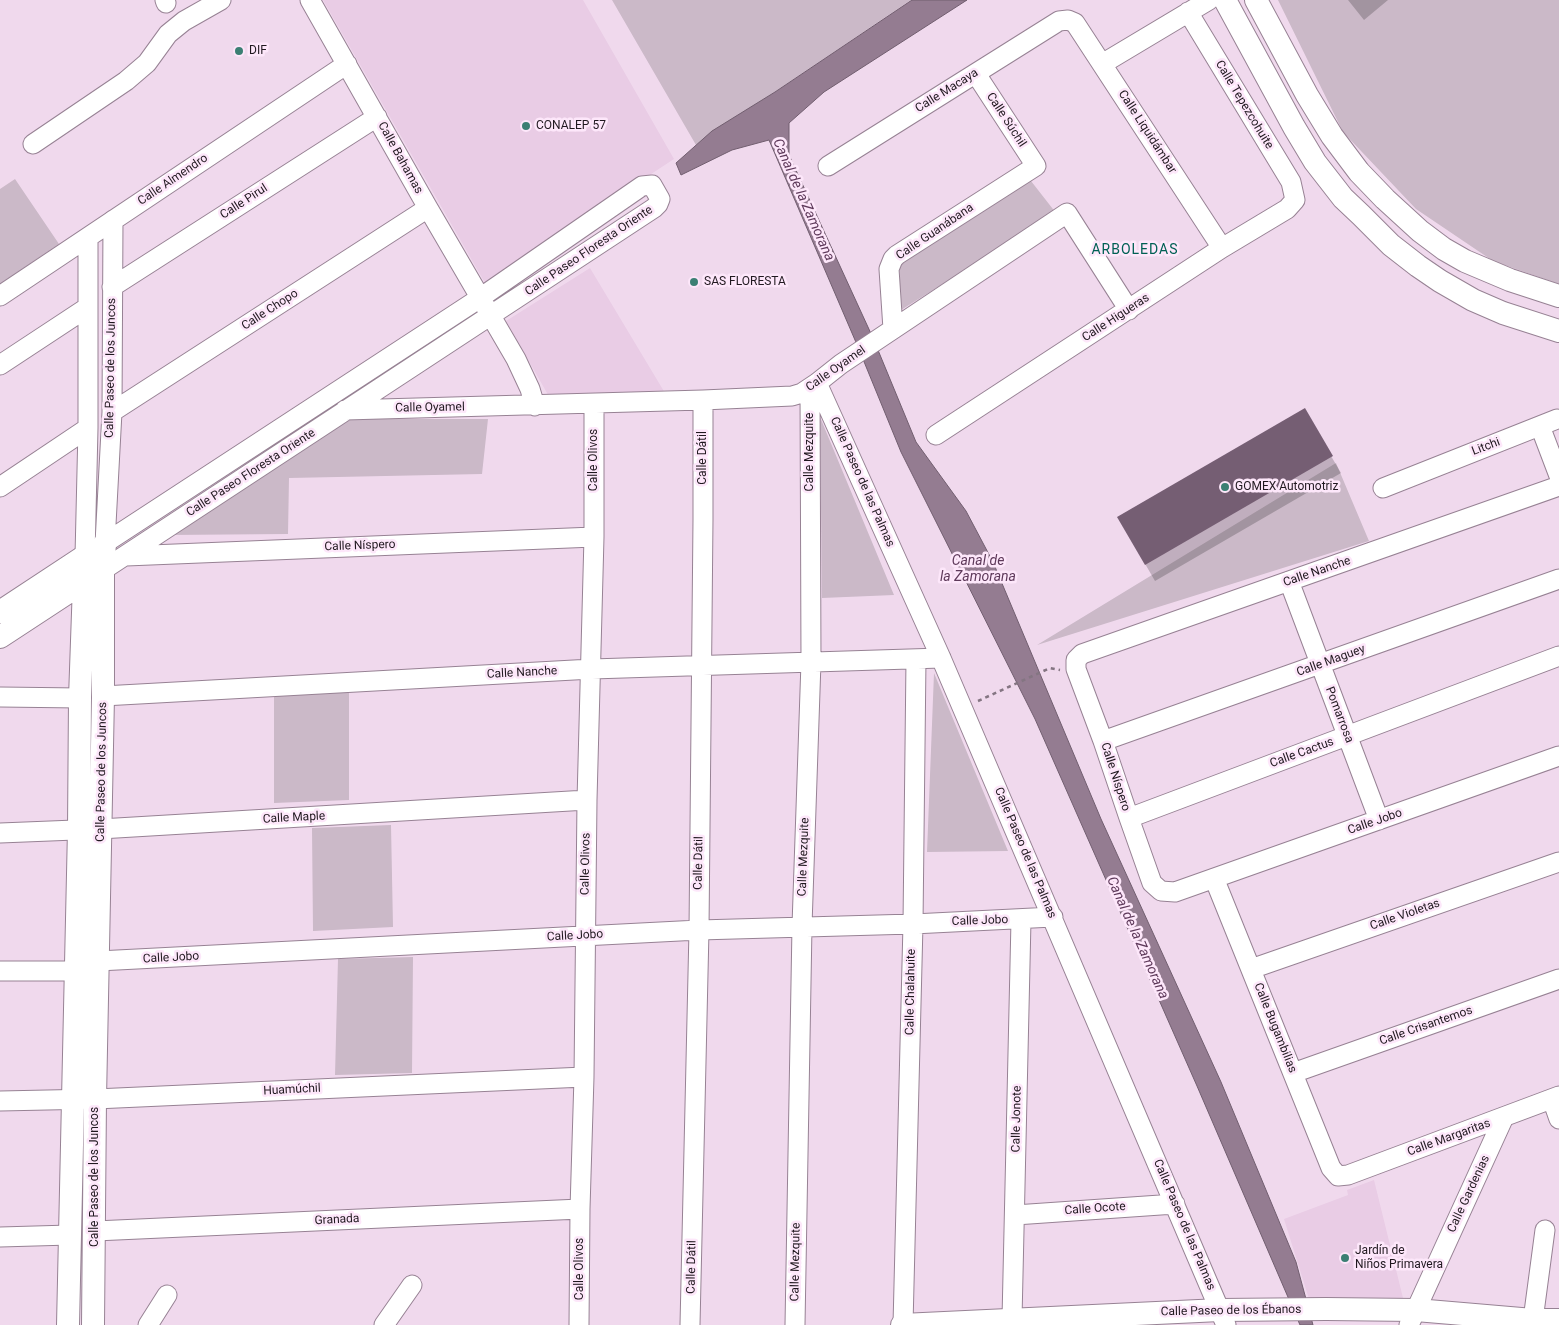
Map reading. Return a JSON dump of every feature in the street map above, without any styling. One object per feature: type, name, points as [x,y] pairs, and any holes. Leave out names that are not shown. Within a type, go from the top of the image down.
[{"type":"main road","points":[[1225,0],[1315,162],[1343,198],[1355,210],[1391,245],[1418,266],[1473,300],[1503,314],[1559,332]]},
{"type":"main road","points":[[1256,0],[1288,61],[1332,136],[1358,172],[1385,199],[1420,231],[1444,249],[1466,261],[1510,280],[1559,296]]},
{"type":"main road","name":"Calle Paseo Floresta Oriente","points":[[0,612],[105,543]]},
{"type":"main road","name":"Calle Paseo de los Juncos","points":[[93,1325],[98,962],[80,698],[94,576],[105,543]]},
{"type":"main road","name":"Calle Paseo de los Juncos","points":[[68,1325],[76,971],[103,696],[94,576],[85,556]]},
{"type":"main road","name":"Calle Paseo Floresta Oriente","points":[[0,637],[94,576]]},
{"type":"main road","name":"Calle Paseo de los Ébanos","points":[[903,1325],[1012,1319],[1224,1318],[1291,1310],[1326,1309],[1412,1317],[1559,1320]]},
{"type":"street","points":[[33,144],[126,81],[147,63],[168,34],[221,0]]},
{"type":"street","name":"Calle Bahamas","points":[[310,0],[491,316]]},
{"type":"street","points":[[1102,64],[1209,0]]},
{"type":"street","name":"Calle Tepezcohuite","points":[[1188,12],[1291,182],[1295,200]]},
{"type":"street","name":"Calle Liquidámbar","points":[[1068,20],[1076,23],[1222,248]]},
{"type":"street","name":"Calle Macaya","points":[[828,166],[1059,21],[1068,20]]},
{"type":"street","name":"Calle Almendro","points":[[0,296],[347,64]]},
{"type":"street","name":"Calle Súchil","points":[[976,74],[1036,166]]},
{"type":"street","name":"Calle Pirul","points":[[112,287],[377,117]]},
{"type":"street","name":"Calle Guanábana","points":[[893,329],[889,268],[893,259],[1036,166]]},
{"type":"street","name":"Calle Paseo Floresta Oriente","points":[[94,576],[654,208],[660,199],[652,185],[642,186],[480,298],[105,543]]},
{"type":"street","name":"Calle Higueras","points":[[936,435],[1222,248],[1287,209],[1295,200]]},
{"type":"street","name":"Calle Chopo","points":[[112,412],[428,208]]},
{"type":"street","name":"Calle Oyamel","points":[[345,410],[535,406],[792,396],[813,386],[833,369],[1067,213],[1129,310]]},
{"type":"street","name":"Calle Paseo de los Juncos","points":[[105,543],[112,412],[113,220]]},
{"type":"street","name":"Calle Paseo de los Juncos","points":[[85,556],[88,428],[88,238]]},
{"type":"street","points":[[0,365],[88,307]]},
{"type":"street","points":[[491,316],[516,358],[530,389],[535,406]]},
{"type":"street","name":"Calle Paseo de las Palmas","points":[[813,386],[941,658],[1224,1318]]},
{"type":"street","name":"Calle Mezquite","points":[[795,1325],[802,926],[811,662],[813,386]]},
{"type":"street","points":[[333,395],[345,410]]},
{"type":"street","name":"Calle Dátil","points":[[690,1325],[699,930],[703,519],[702,400]]},
{"type":"street","name":"Calle Olivos","points":[[579,1325],[587,800],[592,669],[594,404]]},
{"type":"street","name":"Litchi","points":[[1383,488],[1557,419]]},
{"type":"street","points":[[1540,426],[1559,476]]},
{"type":"street","points":[[0,487],[88,428]]},
{"type":"street","name":"Calle Nanche","points":[[1076,660],[1082,654],[1559,486]]},
{"type":"street","name":"Calle Níspero","points":[[125,556],[594,537]]},
{"type":"street","name":"Calle Maguey","points":[[1103,741],[1559,579]]},
{"type":"street","name":"Pomarrosa","points":[[1289,582],[1379,820]]},
{"type":"street","name":"Calle Cactus","points":[[1129,818],[1559,656]]},
{"type":"street","name":"Calle Nanche","points":[[103,696],[592,669],[941,658]]},
{"type":"street","name":"Calle Chalahuite","points":[[903,1325],[913,924],[916,659]]},
{"type":"street","name":"Calle Níspero","points":[[1076,660],[1076,669],[1152,883],[1161,891]]},
{"type":"street","points":[[0,697],[80,698]]},
{"type":"street","name":"Calle Jobo","points":[[1161,891],[1175,892],[1559,756]]},
{"type":"street","name":"Calle Maple","points":[[0,833],[587,800]]},
{"type":"street","name":"Calle Violetas","points":[[1251,969],[1559,862]]},
{"type":"street","name":"Calle Bugambilias","points":[[1214,878],[1331,1168],[1338,1176]]},
{"type":"street","name":"Calle Jobo","points":[[98,962],[699,930],[1053,918]]},
{"type":"street","name":"Calle Jonote","points":[[1012,1319],[1021,920]]},
{"type":"street","points":[[0,972],[76,971]]},
{"type":"street","name":"Calle Crisantemos","points":[[1293,1074],[1559,980]]},
{"type":"street","name":"Huamúchil","points":[[0,1101],[95,1099],[584,1077]]},
{"type":"street","points":[[1555,1098],[1559,1119]]},
{"type":"street","name":"Calle Margaritas","points":[[1338,1176],[1348,1175],[1555,1098]]},
{"type":"street","name":"Calle Gardenias","points":[[1412,1317],[1504,1117]]},
{"type":"street","name":"Calle Ocote","points":[[1015,1215],[1175,1204]]},
{"type":"street","name":"Granada","points":[[95,1231],[580,1209]]},
{"type":"street","points":[[1534,1320],[1545,1230]]},
{"type":"street","points":[[0,1237],[70,1235]]},
{"type":"street","points":[[384,1325],[412,1285]]},
{"type":"street","points":[[148,1325],[167,1295]]},
{"type":"path","points":[[962,708],[1041,672]]},
{"type":"shaded area","name":"CONALEP 57","points":[[323,0],[583,0],[674,159],[485,283]]},
{"type":"shaded area","points":[[612,0],[911,0],[696,145]]},
{"type":"shaded area","points":[[1278,0],[1559,0],[1559,284],[1493,261],[1416,209],[1343,132]]},
{"type":"shaded area","points":[[15,179],[59,244],[0,284],[0,189]]},
{"type":"shaded area","points":[[1031,181],[1056,213],[901,310],[899,261]]},
{"type":"shaded area","points":[[590,268],[665,393],[551,400],[506,321]]},
{"type":"shaded area","points":[[820,417],[894,595],[822,598]]},
{"type":"shaded area","points":[[346,419],[488,419],[482,474],[289,478],[288,534],[166,535]]},
{"type":"shaded area","points":[[1336,463],[1369,541],[1037,645]]},
{"type":"shaded area","points":[[934,673],[1008,851],[927,852]]},
{"type":"shaded area","points":[[349,691],[349,800],[274,803],[274,694]]},
{"type":"shaded area","points":[[391,825],[393,927],[313,931],[312,828]]},
{"type":"shaded area","points":[[413,957],[412,1073],[335,1075],[338,959]]},
{"type":"shaded area","name":"Jardín de Niños Primavera","points":[[1374,1180],[1403,1298],[1309,1299],[1284,1219],[1348,1195],[1347,1190]]},
{"type":"water","name":"Canal de la Zamorana","points":[[912,0],[967,0],[824,92],[789,123],[789,155],[873,338],[916,442],[966,511],[993,562],[1101,819],[1221,1082],[1296,1262],[1313,1325],[1300,1325],[1035,719],[901,452],[769,140],[732,150],[681,175],[676,163],[712,131],[775,92]]},
{"type":"building","name":"GOMEX Automotriz","points":[[1305,408],[1333,456],[1145,565],[1117,517]]},
{"type":"place","name":"DIF","points":[[239,51]]},
{"type":"place","name":"CONALEP 57","points":[[526,126]]},
{"type":"place","name":"SAS FLORESTA","points":[[694,282]]},
{"type":"place","name":"GOMEX Automotriz","points":[[1225,487]]},
{"type":"place","name":"Jardín de Niños Primavera","points":[[1345,1258]]},
{"type":"district","name":"ARBOLEDAS","points":[[1135,250]]}]
